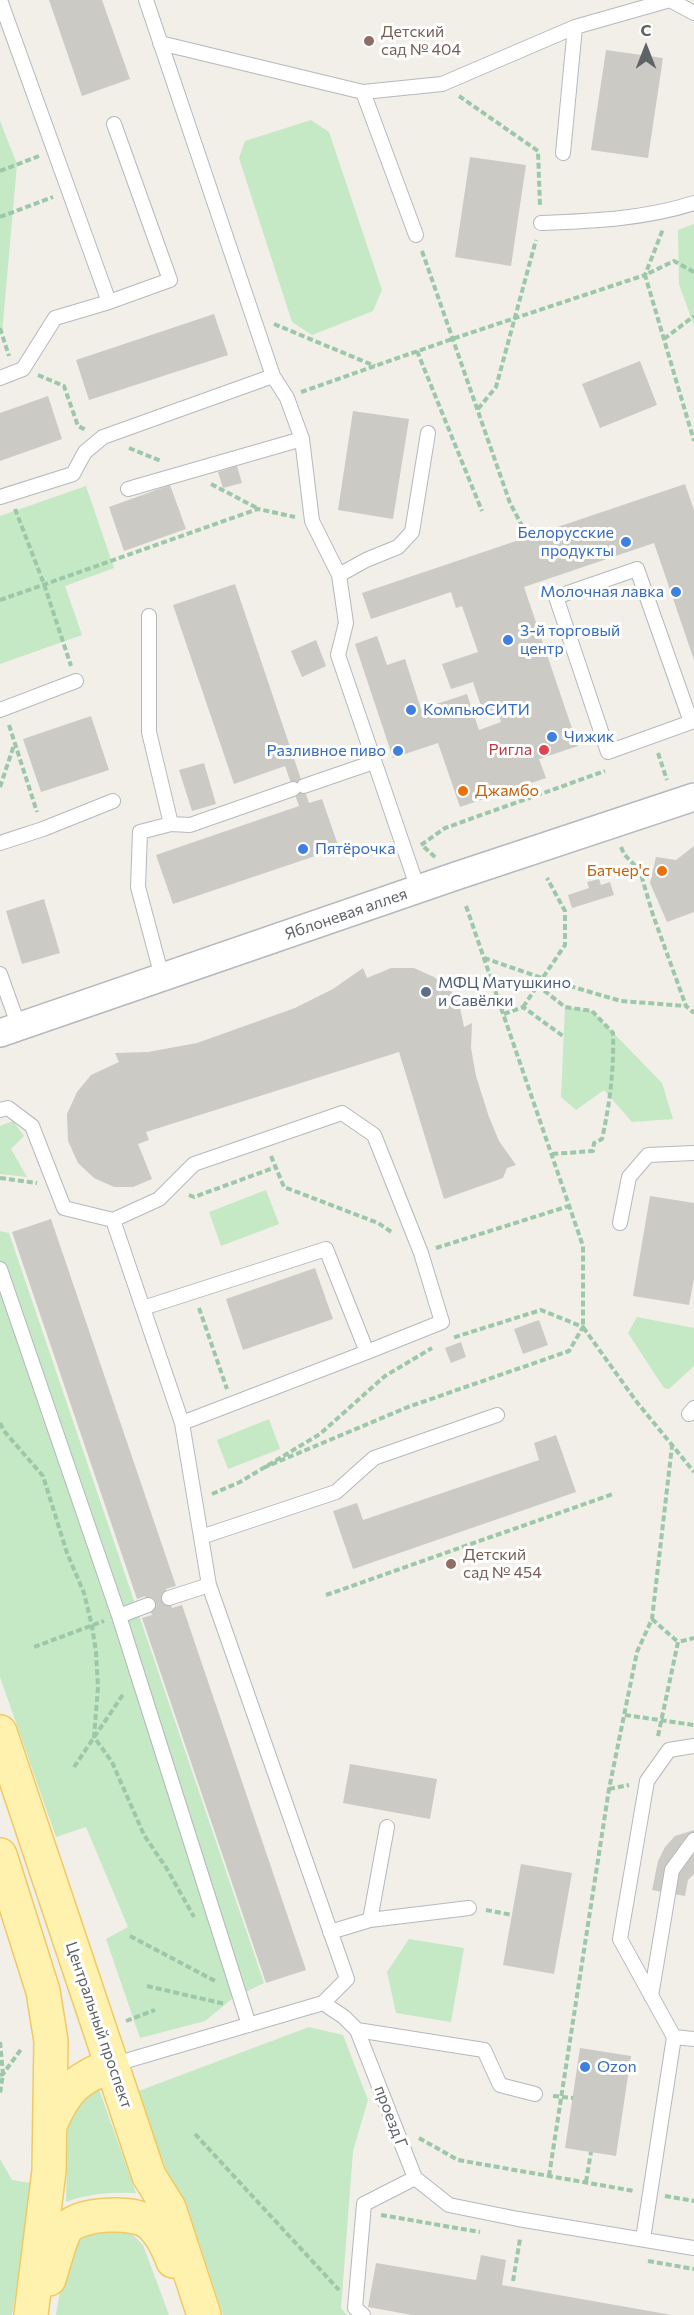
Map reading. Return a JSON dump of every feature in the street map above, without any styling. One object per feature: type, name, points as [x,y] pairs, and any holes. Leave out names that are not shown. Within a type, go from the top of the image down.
[{"type":"main road","name":"Центральный проспект","points":[[0,1732],[149,2176],[169,2208],[204,2315]]},
{"type":"main road","points":[[0,1855],[42,1991],[49,2019],[51,2041],[49,2171],[33,2315]]},
{"type":"main road","points":[[49,2127],[64,2095],[74,2084],[88,2074],[112,2065]]},
{"type":"main road","points":[[33,2315],[44,2297],[57,2251],[68,2227],[88,2217],[116,2214],[148,2222],[167,2246],[195,2315]]},
{"type":"street","name":"Яблоневая аллея","points":[[10,1030],[418,889],[694,797]]},
{"type":"lane","points":[[0,0],[109,303]]},
{"type":"lane","points":[[146,0],[273,376],[287,398],[302,439],[312,521],[339,575],[346,623],[338,655],[404,854],[418,889]]},
{"type":"lane","points":[[160,43],[363,92],[442,84],[575,27],[670,0],[694,13]]},
{"type":"lane","points":[[563,153],[575,27]]},
{"type":"lane","points":[[363,92],[416,235]]},
{"type":"lane","points":[[0,378],[19,371],[55,318],[109,303],[170,280],[114,123]]},
{"type":"lane","points":[[541,223],[582,221],[669,211],[694,203]]},
{"type":"lane","points":[[5,496],[73,474],[85,452],[104,437],[273,376]]},
{"type":"lane","points":[[339,575],[366,560],[398,547],[412,532],[428,433]]},
{"type":"lane","points":[[128,489],[302,439]]},
{"type":"lane","points":[[637,569],[693,721],[608,752],[556,597],[637,569]]},
{"type":"lane","points":[[149,616],[149,732],[171,824]]},
{"type":"lane","points":[[2,710],[76,681]]},
{"type":"lane","points":[[162,977],[138,887],[140,832],[171,824],[190,825],[374,762]]},
{"type":"lane","points":[[0,843],[43,829],[113,801]]},
{"type":"lane","points":[[0,975],[10,1030]]},
{"type":"lane","points":[[0,1110],[8,1108],[32,1126],[64,1208],[113,1220],[159,1199],[194,1164],[342,1113],[374,1134],[421,1252],[442,1322],[182,1423]]},
{"type":"lane","points":[[620,1223],[629,1177],[648,1155],[694,1153]]},
{"type":"lane","points":[[112,2065],[322,2003],[347,1979],[209,1584],[182,1423],[113,1220]]},
{"type":"lane","points":[[143,1308],[326,1249],[367,1352]]},
{"type":"lane","points":[[0,1269],[119,1616],[249,2025]]},
{"type":"lane","points":[[201,1537],[336,1492],[374,1458],[497,1415]]},
{"type":"lane","points":[[169,1599],[209,1584]]},
{"type":"lane","points":[[119,1616],[148,1605]]},
{"type":"lane","points":[[643,2240],[674,2037],[620,1939],[647,1780],[669,1750],[694,1746]]},
{"type":"lane","points":[[370,1920],[387,1827]]},
{"type":"lane","points":[[651,1996],[672,1870],[694,1840]]},
{"type":"lane","points":[[330,1932],[370,1920],[469,1908]]},
{"type":"lane","name":"проезд Г","points":[[322,2003],[344,2017],[357,2030],[415,2178],[448,2205],[694,2248]]},
{"type":"lane","points":[[357,2030],[484,2050],[500,2085],[535,2094]]},
{"type":"lane","points":[[674,2037],[694,2039]]},
{"type":"lane","points":[[359,2311],[364,2204],[415,2178]]},
{"type":"path","points":[[442,84],[538,151],[541,223],[496,387],[478,409]]},
{"type":"path","points":[[0,171],[53,151]]},
{"type":"path","points":[[0,217],[68,191]]},
{"type":"path","points":[[669,211],[645,275],[694,441]]},
{"type":"path","points":[[416,235],[510,503],[528,537]]},
{"type":"path","points":[[287,398],[417,351],[645,275],[674,261],[694,272]]},
{"type":"path","points":[[253,316],[376,366]]},
{"type":"path","points":[[664,339],[694,316]]},
{"type":"path","points":[[0,328],[19,371],[64,386],[78,426],[104,437]]},
{"type":"path","points":[[417,351],[482,511]]},
{"type":"path","points":[[5,496],[44,584],[76,681]]},
{"type":"path","points":[[0,600],[258,509],[312,521]]},
{"type":"path","points":[[2,710],[43,829]]},
{"type":"path","points":[[0,787],[15,743]]},
{"type":"path","points":[[648,756],[667,750]]},
{"type":"path","points":[[658,753],[668,784]]},
{"type":"path","points":[[404,854],[422,845],[445,828],[607,770]]},
{"type":"path","points":[[613,825],[624,854],[640,870],[653,915],[686,1006],[694,1013]]},
{"type":"path","points":[[504,1014],[523,1007],[564,945],[565,910],[547,878]]},
{"type":"path","points":[[263,1468],[408,1407],[569,1351],[583,1327],[584,1246],[466,906]]},
{"type":"path","points":[[484,958],[621,1001],[686,1006]]},
{"type":"path","points":[[537,986],[565,1007],[592,1011],[613,1033],[614,1068],[602,1139],[594,1143],[593,1151],[552,1154]]},
{"type":"path","points":[[523,1007],[563,1036]]},
{"type":"path","points":[[264,1140],[284,1186],[378,1223],[421,1252],[569,1206]]},
{"type":"path","points":[[168,1189],[194,1197],[276,1167]]},
{"type":"path","points":[[0,1178],[55,1186]]},
{"type":"path","points":[[194,1292],[232,1404]]},
{"type":"path","points":[[444,1341],[541,1310],[583,1327],[694,1472]]},
{"type":"path","points":[[195,1502],[240,1482],[320,1434],[385,1376],[434,1347]]},
{"type":"path","points":[[0,1423],[4,1431],[43,1476],[67,1553],[84,1593],[92,1626],[98,1687],[94,1737],[112,1762],[144,1835],[167,1869],[195,1919]]},
{"type":"path","points":[[549,2176],[609,1789],[637,1652],[652,1619],[672,1446]]},
{"type":"path","points":[[326,1595],[613,1494]]},
{"type":"path","points":[[34,1647],[119,1616]]},
{"type":"path","points":[[652,1619],[678,1642]]},
{"type":"path","points":[[678,1642],[694,1638]]},
{"type":"path","points":[[657,1740],[678,1642]]},
{"type":"path","points":[[74,1767],[137,1673]]},
{"type":"path","points":[[625,1714],[694,1725]]},
{"type":"path","points":[[469,1908],[512,1914]]},
{"type":"path","points":[[130,1936],[222,1985],[222,1975]]},
{"type":"path","points":[[147,1986],[244,2008]]},
{"type":"path","points":[[0,2042],[3,2074],[0,2093]]},
{"type":"path","points":[[0,2069],[3,2074]]},
{"type":"path","points":[[393,2123],[458,2160],[694,2201]]},
{"type":"path","points":[[195,2134],[359,2311]]},
{"type":"path","points":[[586,2182],[591,2152]]},
{"type":"path","points":[[513,2281],[520,2239]]},
{"type":"green space","points":[[311,120],[329,132],[382,290],[373,311],[312,335],[292,322],[239,158],[245,141]]},
{"type":"green space","points":[[0,121],[17,164],[2,334],[0,335]]},
{"type":"green space","points":[[694,224],[694,326],[679,284],[678,230]]},
{"type":"green space","points":[[86,486],[114,568],[65,586],[82,635],[0,664],[0,516]]},
{"type":"green space","points":[[565,1007],[592,1011],[662,1083],[673,1119],[632,1122],[604,1090],[576,1110],[561,1097]]},
{"type":"green space","points":[[13,1121],[24,1136],[11,1149],[27,1177],[0,1174],[0,1126]]},
{"type":"green space","points":[[266,1190],[279,1224],[221,1246],[209,1212]]},
{"type":"green space","points":[[0,1231],[9,1233],[264,1983],[233,1998],[205,2021],[140,2038],[106,1939],[128,1927],[86,1827],[56,1837],[0,1677]]},
{"type":"green space","points":[[637,1317],[694,1328],[694,1366],[669,1389],[664,1388],[628,1333]]},
{"type":"green space","points":[[269,1419],[280,1449],[228,1469],[217,1440]]},
{"type":"green space","points":[[409,1939],[464,1948],[451,2022],[396,2013],[387,1972]]},
{"type":"green space","points":[[309,2027],[343,2035],[368,2100],[353,2151],[341,2308],[347,2315],[223,2315],[186,2203],[170,2179],[136,2092]]},
{"type":"green space","points":[[96,2081],[136,2193],[101,2194],[66,2202],[68,2114]]},
{"type":"green space","points":[[0,2159],[12,2180],[30,2183],[31,2203],[12,2315],[0,2315]]},
{"type":"green space","points":[[105,2227],[129,2231],[143,2245],[169,2315],[56,2315],[66,2254],[86,2233]]},
{"type":"building","points":[[49,0],[102,0],[130,79],[82,96]]},
{"type":"building","points":[[606,50],[663,58],[648,158],[591,150]]},
{"type":"building","points":[[470,157],[526,165],[511,266],[455,257]]},
{"type":"building","points":[[214,314],[228,355],[89,400],[76,360]]},
{"type":"building","points":[[640,361],[657,405],[600,428],[582,384]]},
{"type":"building","points":[[48,396],[62,439],[0,461],[0,413]]},
{"type":"building","points":[[353,411],[409,419],[393,519],[338,510]]},
{"type":"building","points":[[237,466],[242,483],[223,488],[218,472]]},
{"type":"building","name":"3-й торговый центр","points":[[685,484],[694,510],[694,660],[654,543],[524,587],[578,746],[539,759],[546,778],[460,807],[438,743],[393,758],[355,644],[377,636],[387,665],[405,659],[421,709],[467,694],[479,730],[501,722],[497,711],[484,715],[473,682],[451,689],[442,664],[478,652],[462,606],[456,608],[451,592],[371,619],[362,593]]},
{"type":"building","points":[[170,485],[186,529],[124,551],[109,507]]},
{"type":"building","points":[[235,584],[309,803],[322,799],[339,848],[173,904],[156,855],[299,806],[285,766],[234,784],[173,605]]},
{"type":"building","points":[[316,640],[326,666],[302,677],[291,651]]},
{"type":"building","points":[[91,716],[109,770],[41,792],[23,739]]},
{"type":"building","points":[[204,763],[216,804],[192,811],[179,770]]},
{"type":"building","points":[[694,846],[694,912],[667,922],[650,883],[656,857],[676,860]]},
{"type":"building","points":[[599,879],[601,885],[610,882],[614,895],[572,908],[568,895],[589,888],[587,882]]},
{"type":"building","points":[[44,899],[60,953],[22,964],[6,911]]},
{"type":"building","points":[[363,968],[367,978],[391,968],[414,968],[434,977],[452,992],[460,1008],[464,1027],[472,1023],[471,1048],[476,1076],[489,1117],[499,1141],[516,1165],[507,1168],[503,1178],[444,1199],[399,1052],[146,1132],[149,1140],[138,1144],[152,1179],[133,1187],[114,1187],[94,1178],[78,1163],[68,1141],[67,1114],[77,1092],[91,1075],[119,1062],[115,1053],[148,1052],[197,1043],[295,1008],[333,989]]},
{"type":"building","points":[[650,1196],[694,1203],[694,1279],[689,1305],[633,1296]]},
{"type":"building","points":[[51,1219],[176,1586],[166,1589],[172,1608],[182,1605],[306,1970],[266,1983],[142,1618],[152,1615],[145,1596],[137,1599],[12,1232]]},
{"type":"building","points":[[315,1268],[333,1319],[243,1350],[226,1299]]},
{"type":"building","points":[[539,1320],[548,1345],[523,1354],[514,1329]]},
{"type":"building","points":[[461,1342],[466,1357],[451,1363],[445,1348]]},
{"type":"building","points":[[556,1435],[576,1492],[353,1569],[333,1511],[357,1503],[363,1520],[539,1460],[534,1443]]},
{"type":"building","points":[[350,1764],[437,1779],[430,1819],[343,1803]]},
{"type":"building","points":[[694,1830],[694,1874],[688,1880],[685,1896],[652,1890],[658,1861],[665,1847],[675,1836]]},
{"type":"building","points":[[521,1864],[572,1873],[554,1974],[503,1965]]},
{"type":"building","points":[[580,2048],[631,2056],[616,2156],[565,2148]]},
{"type":"building","points":[[481,2255],[506,2260],[502,2285],[672,2315],[412,2315],[368,2307],[376,2263],[476,2280]]},
{"type":"place","name":"Детский сад № 404","points":[[369,41]]},
{"type":"place","name":"Белорусские продукты","points":[[626,542]]},
{"type":"place","name":"Молочная лавка","points":[[676,592]]},
{"type":"place","name":"3-й торговый центр","points":[[508,640]]},
{"type":"place","name":"КомпьюСИТИ","points":[[411,710]]},
{"type":"place","name":"Чижик","points":[[552,737]]},
{"type":"place","name":"Ригла","points":[[544,750]]},
{"type":"place","name":"Разливное пиво","points":[[398,751]]},
{"type":"place","name":"Джамбо","points":[[463,791]]},
{"type":"place","name":"Пятёрочка","points":[[303,849]]},
{"type":"place","name":"Батчер'с","points":[[662,871]]},
{"type":"place","name":"МФЦ Матушкино и Савёлки","points":[[426,992]]},
{"type":"place","name":"Детский сад № 454","points":[[451,1564]]},
{"type":"place","name":"Ozon","points":[[585,2067]]}]
